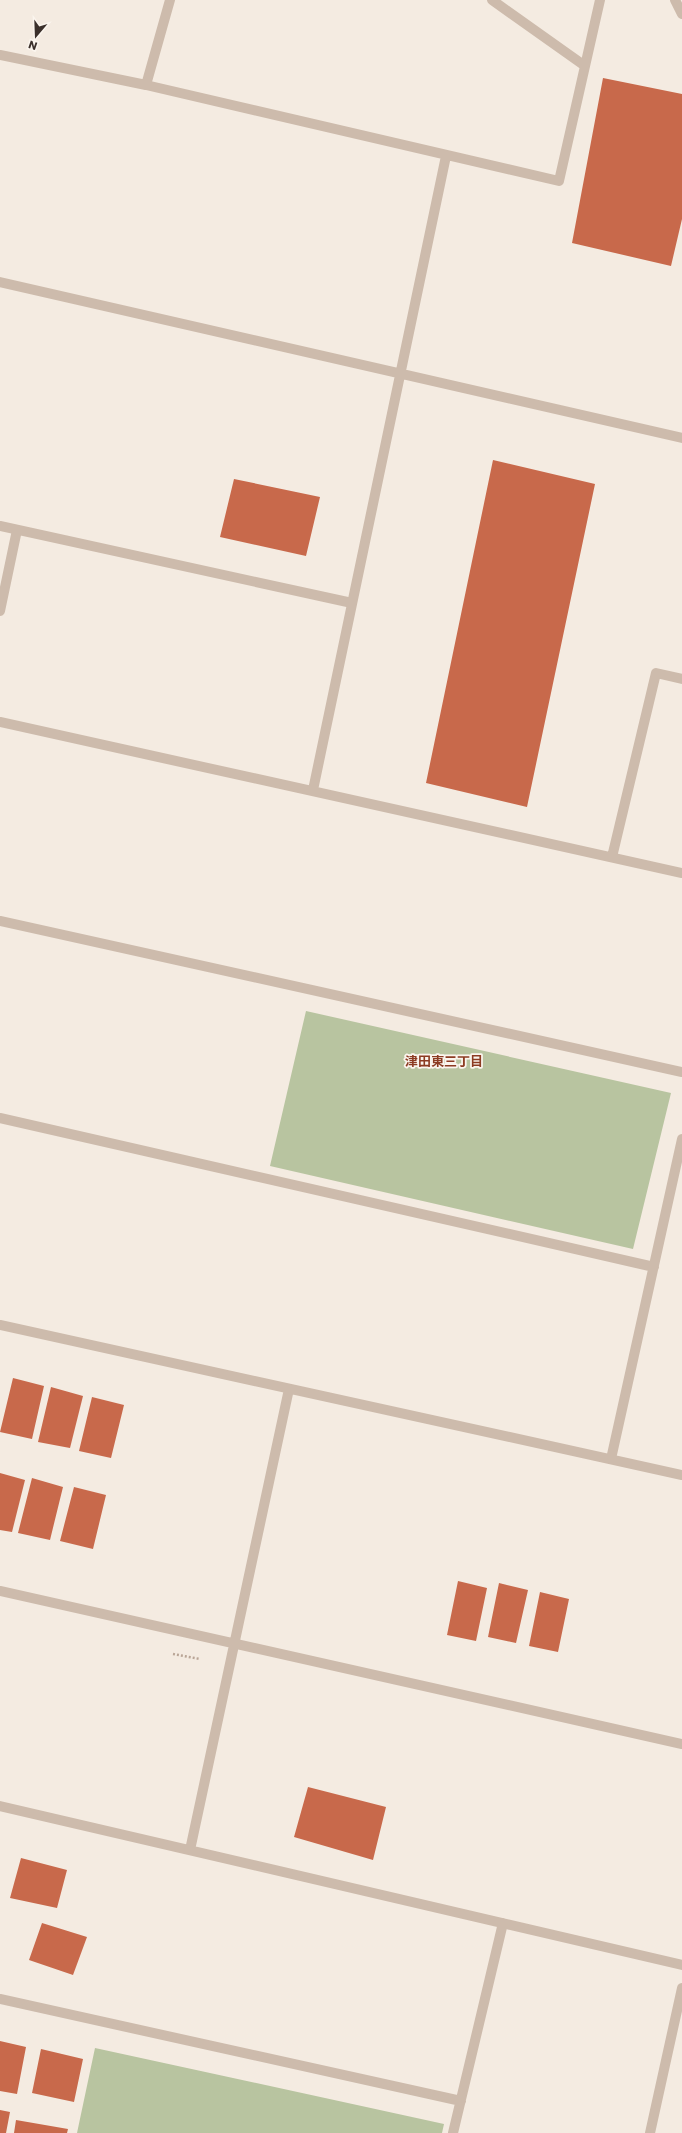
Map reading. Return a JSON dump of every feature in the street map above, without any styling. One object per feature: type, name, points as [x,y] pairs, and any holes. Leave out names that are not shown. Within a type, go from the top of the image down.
[{"type":"street","points":[[146,85],[170,0]]},
{"type":"street","points":[[492,0],[585,66]]},
{"type":"street","points":[[0,55],[146,85],[446,156],[559,181],[600,0]]},
{"type":"street","points":[[675,0],[682,14]]},
{"type":"street","points":[[313,790],[446,156]]},
{"type":"street","points":[[0,282],[400,372],[682,438]]},
{"type":"street","points":[[0,526],[352,603]]},
{"type":"street","points":[[0,611],[18,530]]},
{"type":"street","points":[[612,857],[656,673],[682,679]]},
{"type":"street","points":[[0,722],[313,790],[682,873]]},
{"type":"street","points":[[0,921],[682,1072]]},
{"type":"street","points":[[0,1118],[654,1267]]},
{"type":"street","points":[[611,1459],[682,1139]]},
{"type":"street","points":[[0,1326],[682,1475]]},
{"type":"street","points":[[190,1850],[290,1389]]},
{"type":"street","points":[[0,1591],[682,1744]]},
{"type":"street","points":[[0,1806],[682,1965]]},
{"type":"street","points":[[453,2133],[502,1923]]},
{"type":"street","points":[[650,2133],[682,1988]]},
{"type":"street","points":[[0,1999],[461,2100]]},
{"type":"green space","points":[[306,1011],[671,1093],[633,1249],[270,1166]]},
{"type":"green space","points":[[95,2048],[444,2124],[442,2133],[77,2133]]},
{"type":"building","points":[[603,78],[682,94],[682,219],[671,266],[572,243]]},
{"type":"building","points":[[493,460],[595,484],[527,807],[426,783]]},
{"type":"building","points":[[234,479],[320,497],[306,556],[220,537]]},
{"type":"building","points":[[13,1378],[44,1386],[32,1439],[0,1432]]},
{"type":"building","points":[[51,1387],[83,1396],[70,1448],[38,1442]]},
{"type":"building","points":[[92,1397],[124,1405],[111,1458],[79,1451]]},
{"type":"building","points":[[0,1473],[25,1480],[12,1532],[0,1530]]},
{"type":"building","points":[[32,1478],[63,1487],[50,1540],[18,1533]]},
{"type":"building","points":[[74,1487],[106,1495],[93,1549],[60,1541]]},
{"type":"building","points":[[458,1581],[487,1588],[476,1641],[447,1635]]},
{"type":"building","points":[[499,1583],[528,1590],[516,1643],[488,1637]]},
{"type":"building","points":[[540,1592],[569,1599],[558,1652],[529,1646]]},
{"type":"building","points":[[308,1787],[386,1807],[373,1860],[294,1837]]},
{"type":"building","points":[[21,1858],[67,1870],[57,1908],[10,1898]]},
{"type":"building","points":[[42,1923],[87,1937],[73,1975],[29,1960]]},
{"type":"building","points":[[0,2041],[26,2047],[17,2094],[0,2091]]},
{"type":"building","points":[[41,2049],[83,2059],[74,2102],[32,2093]]},
{"type":"building","points":[[0,2110],[10,2112],[6,2133],[0,2133]]},
{"type":"building","points":[[16,2120],[68,2129],[67,2133],[14,2133]]},
{"type":"district","name":"津田東三丁目","points":[[444,1061]]}]
